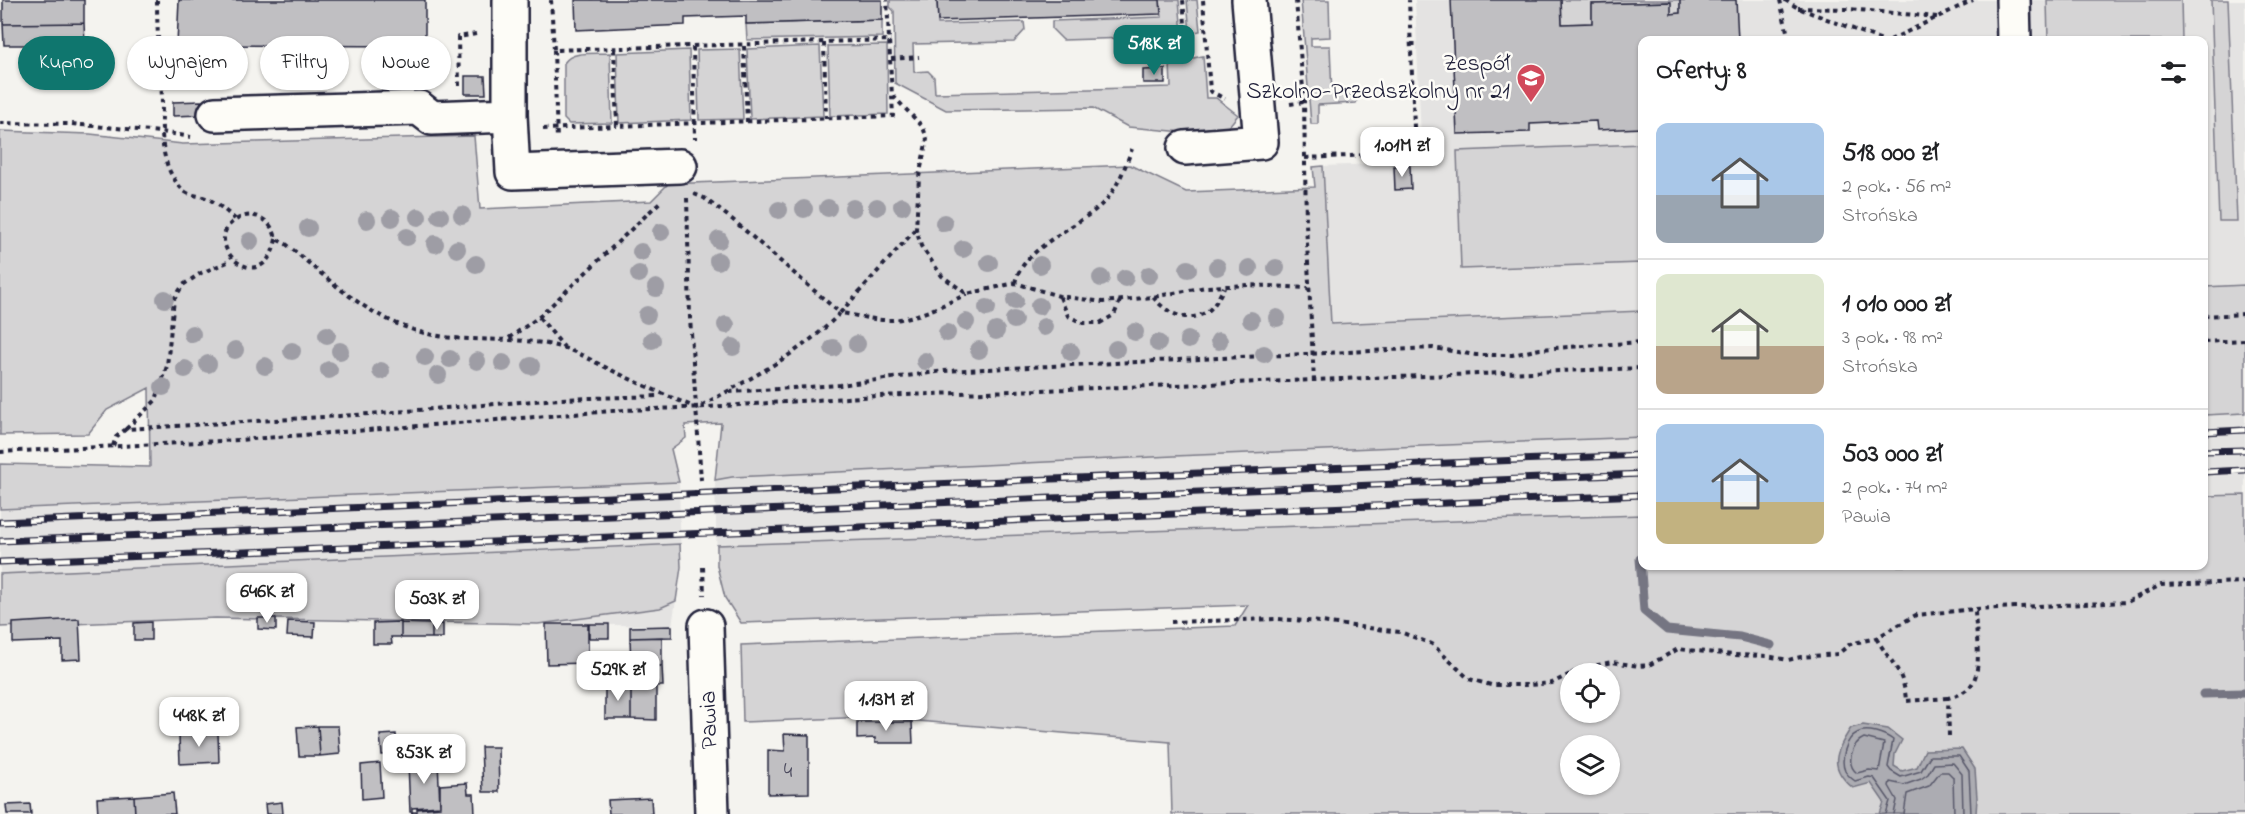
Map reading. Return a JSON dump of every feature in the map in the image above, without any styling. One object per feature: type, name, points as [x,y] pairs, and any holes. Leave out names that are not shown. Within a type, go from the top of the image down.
[{"type":"street","points":[[510,0],[510,115],[513,172],[558,171],[674,180]]},
{"type":"street","points":[[1185,148],[1261,142],[1249,0]]},
{"type":"street","points":[[2013,0],[2014,36]]},
{"type":"street","points":[[215,114],[419,108],[432,118],[510,115]]},
{"type":"street","name":"Pawia","points":[[706,626],[712,814]]},
{"type":"path","points":[[157,0],[161,132],[168,166],[177,183],[187,193],[206,198],[235,219]]},
{"type":"path","points":[[551,0],[558,171]]},
{"type":"path","points":[[614,49],[617,126],[893,116],[891,40],[887,0]]},
{"type":"path","points":[[1183,0],[1187,47]]},
{"type":"path","points":[[1296,0],[1304,102],[1308,288],[1314,381]]},
{"type":"path","points":[[1305,158],[1415,153],[1409,0]]},
{"type":"path","points":[[1780,0],[1789,36]]},
{"type":"path","points":[[1785,0],[1798,8],[1872,36]]},
{"type":"path","points":[[1898,36],[1973,0]]},
{"type":"path","points":[[1798,8],[1848,9],[1938,17]]},
{"type":"path","points":[[460,117],[458,37],[480,33]]},
{"type":"path","points":[[554,50],[891,40]]},
{"type":"path","points":[[824,43],[826,118]]},
{"type":"path","points":[[1411,44],[1417,44]]},
{"type":"path","points":[[744,46],[747,122]]},
{"type":"path","points":[[693,47],[695,124]]},
{"type":"path","points":[[891,59],[919,57]]},
{"type":"path","points":[[893,96],[923,127],[927,139],[919,177],[916,229],[921,246],[942,276],[967,294]]},
{"type":"path","points":[[0,123],[71,124],[170,134]]},
{"type":"path","points":[[1015,283],[1017,272],[1044,245],[1101,206],[1116,188],[1132,149]]},
{"type":"path","points":[[509,338],[539,317],[674,180]]},
{"type":"path","points":[[701,480],[690,318],[686,191],[704,198],[840,313],[871,319],[893,320],[932,310],[967,294],[1015,283],[1059,296],[1103,303],[1153,297],[1186,289],[1249,285],[1308,288]]},
{"type":"path","points":[[246,215],[258,216],[268,222],[276,239],[273,254],[265,262],[254,267],[242,266],[232,260],[226,251],[224,239],[227,228],[235,219],[246,215]]},
{"type":"path","points":[[697,408],[781,360],[828,326],[916,229]]},
{"type":"path","points":[[276,239],[286,244],[357,303],[380,317],[404,327],[444,337],[509,338],[564,348],[697,408]]},
{"type":"path","points":[[113,446],[116,437],[156,400],[167,366],[174,299],[183,285],[201,273],[230,261]]},
{"type":"path","points":[[1153,297],[1164,310],[1180,316],[1195,317],[1208,311],[1224,287]]},
{"type":"path","points":[[1059,296],[1068,316],[1083,323],[1100,323],[1114,315],[1120,300]]},
{"type":"path","points":[[2208,316],[2245,314]]},
{"type":"path","points":[[539,317],[564,348]]},
{"type":"path","points":[[2208,342],[2245,340]]},
{"type":"path","points":[[726,392],[840,385],[944,371],[1433,348],[1476,355],[1512,356],[1548,348],[1638,342]]},
{"type":"path","points":[[0,452],[239,440],[614,411],[877,396],[1638,368]]},
{"type":"path","points":[[126,429],[356,415],[559,399],[664,395]]},
{"type":"path","points":[[1620,663],[1649,665],[1678,649],[1767,656],[1788,660],[1838,654],[1850,644],[1876,638],[1916,615],[1975,609],[2127,602],[2161,585],[2245,582]]},
{"type":"path","points":[[1876,638],[1889,660],[1901,673],[1906,701],[1948,698],[1964,693],[1974,681],[1977,659],[1975,609]]},
{"type":"path","points":[[1172,622],[1278,619],[1400,632],[1432,644],[1469,679],[1491,685],[1529,685],[1552,683],[1560,679]]},
{"type":"path","points":[[1948,698],[1949,736]]},
{"type":"shaded area","points":[[890,0],[937,0],[938,24],[1024,22],[1025,30],[1014,42],[913,44],[914,72],[928,71],[934,77],[935,93],[1171,87],[1170,63],[1203,56],[1206,98],[1216,98],[1238,115],[1229,126],[1222,130],[1184,132],[1128,127],[1093,108],[946,110],[895,83],[894,11],[890,7]]},
{"type":"shaded area","points":[[1160,0],[1179,0],[1182,34],[1162,37],[1063,40],[1052,29],[1052,21],[1162,17]]},
{"type":"shaded area","points":[[1187,0],[1197,0],[1200,31],[1190,33]]},
{"type":"shaded area","points":[[1301,0],[1329,0],[1330,37],[1311,38],[1311,46],[1330,46],[1332,95],[1353,95],[1357,99],[1356,103],[1318,105],[1318,124],[1311,124]]},
{"type":"shaded area","name":"Zespół Szkolno-Przedszkolny nr 21","points":[[1415,0],[2245,0],[2245,285],[2208,287],[2208,36],[1638,36],[1638,311],[1331,324],[1323,166],[1422,162]]},
{"type":"shaded area","points":[[1561,0],[1680,0],[1680,13],[1671,14],[1670,2],[1592,4],[1592,23],[1562,24]]},
{"type":"shaded area","points":[[2047,0],[2181,0],[2182,36],[2048,36]]},
{"type":"shaded area","points":[[2211,0],[2228,0],[2237,221],[2219,221]]},
{"type":"shaded area","points":[[882,20],[882,37],[747,40],[746,24]]},
{"type":"shaded area","points":[[887,45],[888,114],[830,116],[828,46]]},
{"type":"shaded area","points":[[820,46],[823,116],[750,119],[747,49]]},
{"type":"shaded area","points":[[740,49],[743,119],[699,120],[697,50]]},
{"type":"shaded area","points":[[689,50],[691,120],[619,123],[617,53]]},
{"type":"shaded area","points":[[610,53],[612,123],[569,124],[564,119],[564,63],[578,54]]},
{"type":"shaded area","points":[[0,131],[90,134],[183,144],[474,136],[480,209],[651,201],[668,184],[1130,165],[1186,192],[1315,187],[1313,167],[1323,166],[1331,324],[1638,311],[1638,437],[1174,456],[732,477],[715,480],[721,423],[685,425],[686,438],[671,449],[679,482],[0,509],[0,464],[150,467],[149,388],[107,410],[88,434],[0,435]]},
{"type":"shaded area","points":[[1638,144],[1638,263],[1461,269],[1457,151]]},
{"type":"shaded area","points":[[2245,285],[2245,413],[2208,415],[2208,287]]},
{"type":"shaded area","points":[[2245,354],[2245,550],[2208,554],[2208,356]]},
{"type":"shaded area","points":[[1638,380],[1638,566],[1248,604],[741,623],[725,598],[717,566],[715,480],[722,423]]},
{"type":"shaded area","points":[[686,438],[671,449],[679,482],[681,567],[672,626],[216,618],[0,627],[0,464],[150,468]]},
{"type":"shaded area","points":[[2245,495],[2245,814],[1172,814],[1170,742],[870,717],[743,722],[741,645],[1235,626],[1248,605],[741,623],[725,598],[717,566],[717,545],[1638,515],[1638,570],[2208,570],[2208,496]]},
{"type":"shaded area","points":[[680,544],[681,567],[676,601],[660,608],[538,624],[216,618],[0,627],[0,574]]},
{"type":"water","points":[[1863,725],[1888,729],[1902,740],[1895,754],[1894,766],[1902,771],[1917,767],[1925,750],[1962,749],[1975,769],[1976,814],[1880,814],[1884,802],[1871,783],[1853,788],[1837,766],[1838,752],[1851,728]]},
{"type":"building","points":[[3,0],[84,0],[84,23],[3,24]]},
{"type":"building","points":[[179,0],[425,0],[425,36],[361,36],[361,46],[349,46],[349,36],[260,36],[260,45],[248,45],[248,36],[177,36]]},
{"type":"building","points":[[575,0],[882,0],[882,20],[746,24],[746,16],[685,18],[685,25],[576,30]]},
{"type":"building","points":[[937,0],[1160,0],[1161,14],[938,21]]},
{"type":"building","points":[[1451,0],[1561,0],[1562,24],[1592,23],[1592,4],[1671,2],[1671,14],[1680,13],[1680,0],[1736,0],[1738,36],[1638,36],[1638,128],[1597,130],[1596,121],[1530,124],[1530,132],[1457,134]]},
{"type":"building","points":[[84,23],[85,36],[18,36],[18,45],[4,45],[3,24]]},
{"type":"building","points":[[1165,69],[1165,83],[1143,83],[1143,70]]},
{"type":"building","points":[[465,76],[485,76],[486,94],[465,94]]},
{"type":"building","points":[[201,101],[201,115],[173,116],[173,102]]},
{"type":"building","points":[[1394,166],[1410,166],[1411,189],[1395,190]]},
{"type":"building","points":[[258,618],[276,618],[276,630],[258,629]]},
{"type":"building","points":[[79,619],[81,659],[62,660],[62,641],[13,643],[13,623]]},
{"type":"building","points":[[288,621],[315,622],[314,637],[287,636]]},
{"type":"building","points":[[151,622],[151,640],[134,640],[134,623]]},
{"type":"building","points":[[401,622],[401,637],[391,637],[392,644],[373,644],[373,623]]},
{"type":"building","points":[[401,623],[432,624],[432,638],[401,638]]},
{"type":"building","points":[[432,624],[443,624],[443,638],[432,638]]},
{"type":"building","points":[[546,624],[588,624],[588,663],[547,664]]},
{"type":"building","points":[[589,624],[609,624],[609,638],[589,638]]},
{"type":"building","points":[[672,626],[672,637],[630,638],[630,627]]},
{"type":"building","points":[[662,637],[662,666],[631,666],[630,638]]},
{"type":"building","points":[[631,666],[662,666],[663,686],[631,685]]},
{"type":"building","points":[[631,685],[656,685],[656,720],[631,719]]},
{"type":"building","points":[[631,685],[631,719],[605,719],[605,686]]},
{"type":"building","points":[[857,722],[912,722],[913,743],[875,743],[875,738],[857,739]]},
{"type":"building","points":[[318,726],[320,756],[299,756],[297,727]]},
{"type":"building","points":[[318,726],[338,726],[340,754],[320,756]]},
{"type":"building","points":[[218,733],[219,762],[180,764],[179,735]]},
{"type":"building","points":[[396,734],[397,754],[382,755],[380,735]]},
{"type":"building","points":[[784,734],[809,735],[809,793],[768,794],[768,750],[785,751]]},
{"type":"building","points":[[481,747],[498,747],[499,792],[483,792]]},
{"type":"building","points":[[438,762],[440,806],[412,808],[410,812],[408,763]]},
{"type":"building","points":[[380,763],[382,797],[362,799],[361,765]]},
{"type":"building","points":[[467,783],[468,794],[474,794],[475,814],[412,814],[412,812],[417,812],[417,809],[440,807],[440,785]]},
{"type":"building","points":[[173,793],[175,814],[135,814],[134,796]]},
{"type":"building","points":[[134,796],[135,814],[98,814],[97,798]]},
{"type":"building","points":[[651,798],[652,814],[609,814],[608,800]]},
{"type":"building","points":[[282,802],[283,814],[266,814],[265,804]]},
{"type":"building","points":[[30,804],[31,814],[7,814],[6,805]]},
{"type":"waterway","points":[[1641,570],[1644,611],[1667,630],[1740,637],[1771,645]]},
{"type":"waterway","points":[[2203,694],[2245,693]]},
{"type":"railway","points":[[2208,432],[2245,430]]},
{"type":"railway","points":[[2208,451],[2245,450]]},
{"type":"railway","points":[[0,522],[1638,455]]},
{"type":"railway","points":[[2208,472],[2245,470]]},
{"type":"railway","points":[[0,541],[1638,474]]},
{"type":"railway","points":[[0,562],[1638,495]]},
{"type":"place","name":"Zespół Szkolno-Przedszkolny nr 21","points":[[1531,104]]}]
